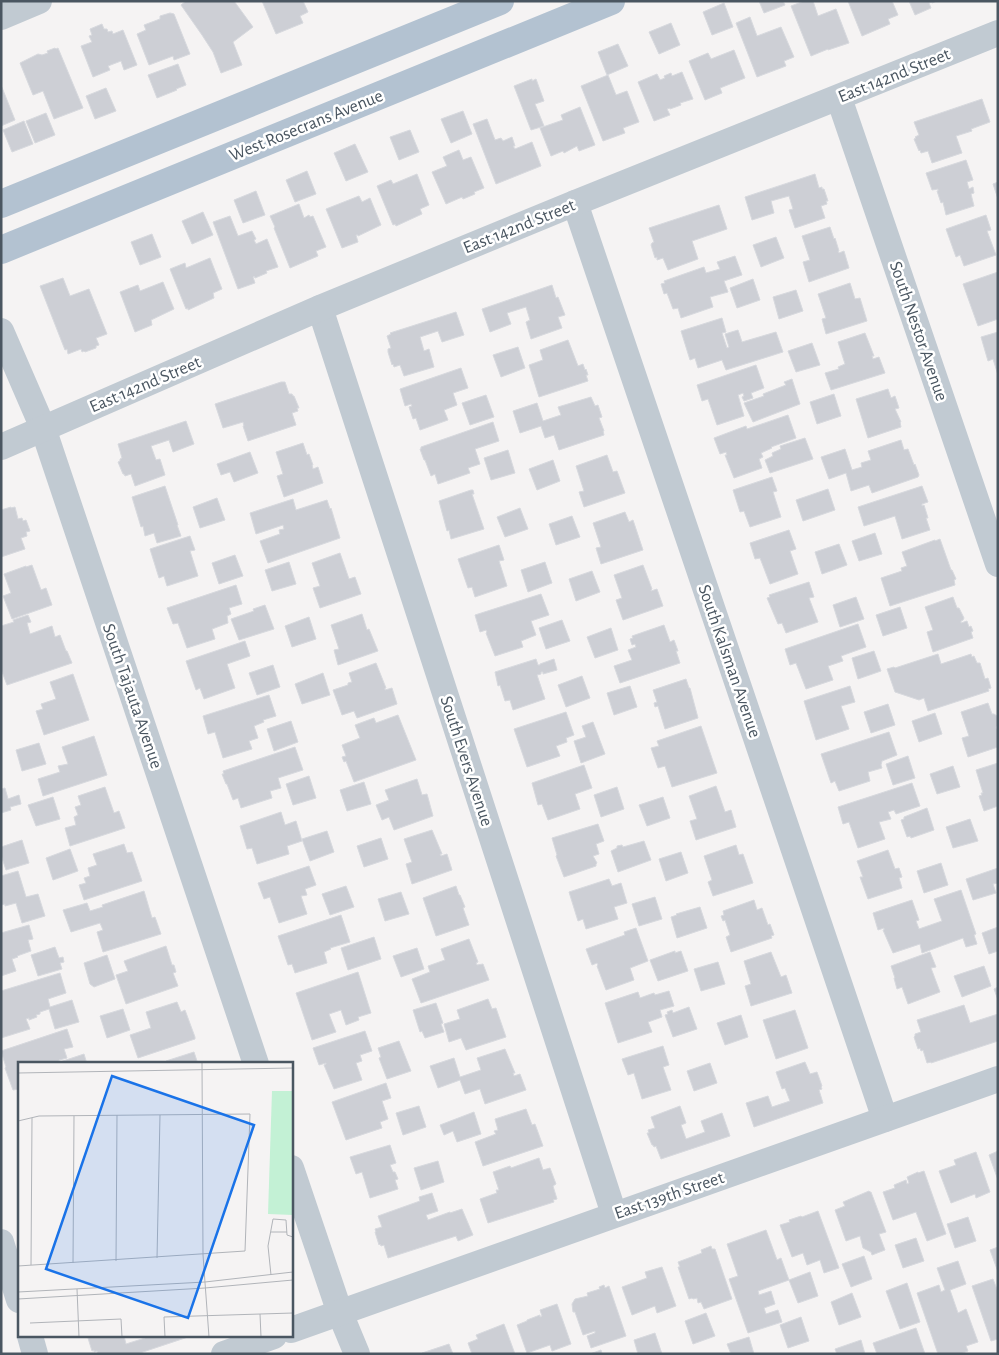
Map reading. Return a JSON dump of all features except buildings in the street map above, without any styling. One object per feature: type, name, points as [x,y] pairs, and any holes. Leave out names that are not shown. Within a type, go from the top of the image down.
[{"type":"main road","points":[[1,204],[500,1]]},
{"type":"main road","name":"West Rosecrans Avenue","points":[[1,250],[611,1]]},
{"type":"street","points":[[1,16],[39,1]]},
{"type":"street","name":"East 142nd Street","points":[[1,447],[320,308],[998,33]]},
{"type":"street","name":"South Nestor Avenue","points":[[839,98],[998,564]]},
{"type":"street","name":"South Kalsman Avenue","points":[[575,203],[885,1119]]},
{"type":"street","name":"South Evers Avenue","points":[[320,308],[614,1214]]},
{"type":"street","name":"South Tajauta Avenue","points":[[1,331],[43,428],[255,1062]]},
{"type":"street","name":"East 139th Street","points":[[292,1330],[998,1079]]},
{"type":"street","points":[[292,1171],[340,1313],[356,1354]]},
{"type":"street","points":[[1,1242],[18,1297]]},
{"type":"street","points":[[31,1338],[35,1354]]},
{"type":"street","points":[[224,1354],[268,1338]]}]
